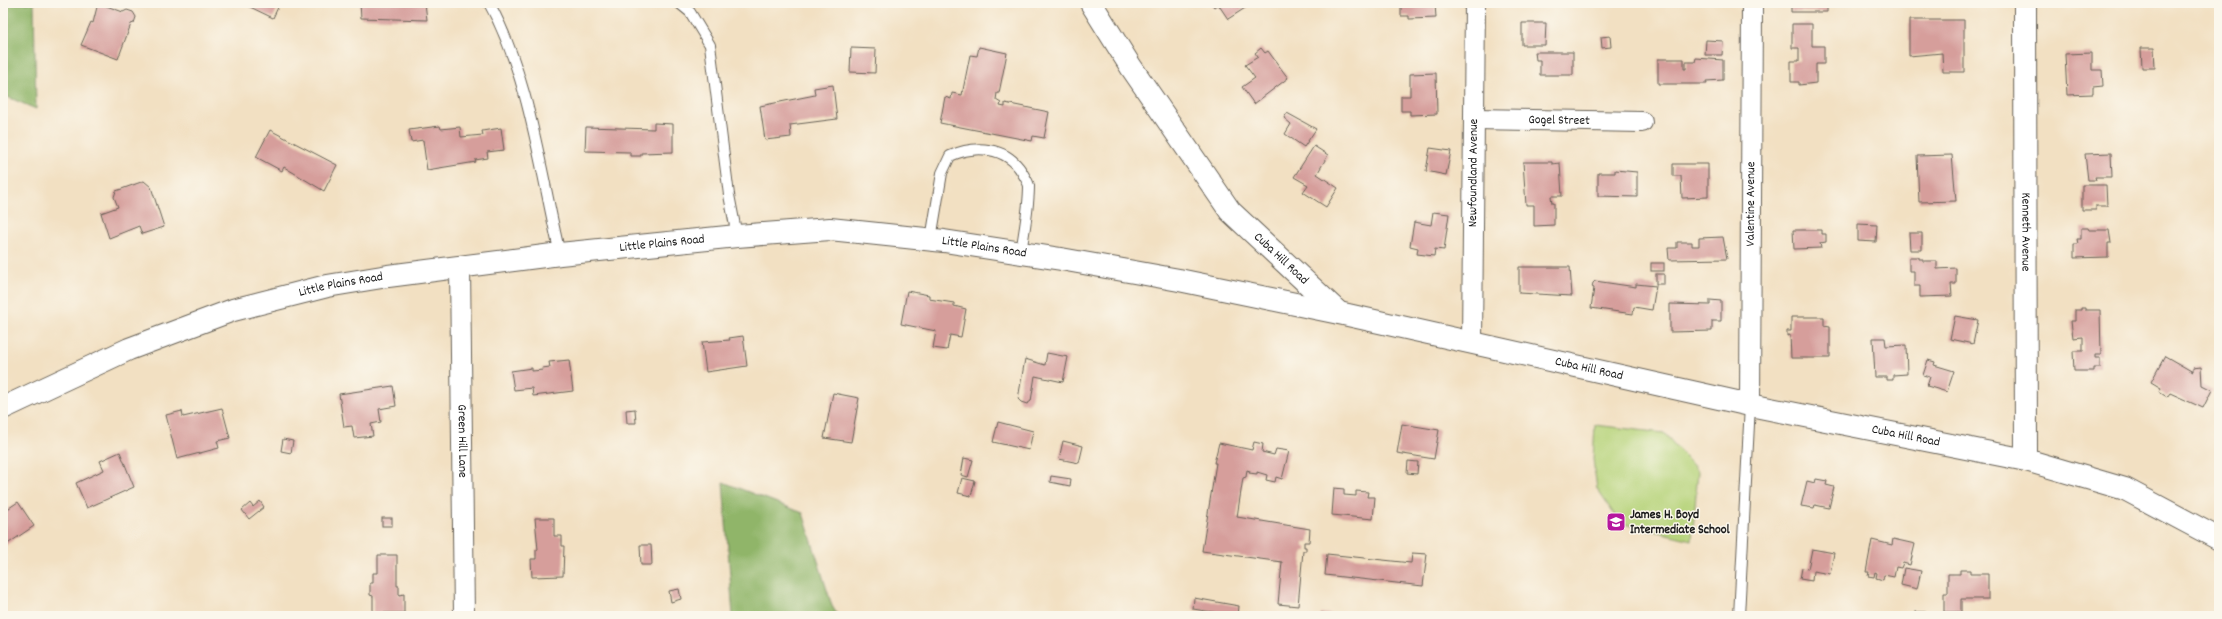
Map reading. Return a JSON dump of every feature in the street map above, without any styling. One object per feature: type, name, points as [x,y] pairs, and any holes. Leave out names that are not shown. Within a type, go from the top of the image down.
[{"type":"street","name":"Cuba Hill Road","points":[[1091,3],[1131,67],[1230,211],[1339,313],[1750,405],[2026,460],[2125,489],[2219,539]]},
{"type":"street","name":"Newfoundland Avenue","points":[[1472,343],[1475,3]]},
{"type":"street","name":"Valentine Avenue","points":[[1750,405],[1752,3]]},
{"type":"street","name":"Kenneth Avenue","points":[[2025,3],[2026,460]]},
{"type":"street","name":"Gogel Street","points":[[1475,119],[1642,122]]},
{"type":"street","name":"Little Plains Road","points":[[3,408],[129,349],[233,310],[327,286],[560,254],[737,236],[830,229],[931,239],[1021,253],[1180,280],[1339,313]]},
{"type":"street","name":"Green Hill Lane","points":[[460,267],[464,616]]},
{"type":"lane","points":[[489,3],[499,20],[524,92],[560,254]]},
{"type":"lane","points":[[679,3],[690,12],[710,45],[729,194],[737,236]]},
{"type":"lane","points":[[931,239],[942,173],[950,156],[965,149],[984,148],[1004,154],[1017,165],[1029,184],[1021,253]]},
{"type":"lane","points":[[1738,616],[1750,405]]},
{"type":"green space","points":[[3,3],[34,3],[36,109],[3,95]]},
{"type":"green space","points":[[1595,425],[1664,433],[1698,471],[1692,540],[1620,523],[1597,489],[1593,459]]},
{"type":"green space","points":[[723,482],[803,513],[832,606],[838,616],[733,616]]},
{"type":"building","points":[[98,3],[123,12],[127,10],[133,12],[136,17],[134,23],[131,24],[118,59],[81,45],[91,22],[93,23]]},
{"type":"building","points":[[247,3],[280,3],[273,18],[246,5]]},
{"type":"building","points":[[360,3],[425,3],[427,20],[361,18]]},
{"type":"building","points":[[533,3],[559,3],[559,4],[534,6]]},
{"type":"building","points":[[1211,3],[1253,3],[1228,19],[1218,4],[1214,7]]},
{"type":"building","points":[[1435,3],[1436,18],[1409,19],[1409,16],[1401,16],[1401,4]]},
{"type":"building","points":[[1787,3],[1827,3],[1827,12],[1791,12],[1791,5],[1787,5]]},
{"type":"building","points":[[1909,20],[1964,20],[1964,72],[1943,72],[1942,53],[1909,56]]},
{"type":"building","points":[[1522,23],[1546,23],[1545,45],[1522,45]]},
{"type":"building","points":[[1792,24],[1812,24],[1812,46],[1824,46],[1824,64],[1816,64],[1816,83],[1799,85],[1799,82],[1791,82],[1791,61],[1799,61],[1799,48],[1792,48]]},
{"type":"building","points":[[1610,36],[1611,47],[1602,48],[1601,37]]},
{"type":"building","points":[[1706,40],[1723,41],[1722,55],[1705,55]]},
{"type":"building","points":[[979,47],[1007,53],[999,93],[997,93],[996,100],[1001,103],[1000,106],[1005,107],[1005,103],[1049,112],[1044,138],[1033,136],[1032,141],[940,123],[945,97],[951,99],[952,93],[962,95],[970,55],[977,56]]},
{"type":"building","points":[[851,48],[876,49],[875,73],[850,72]]},
{"type":"building","points":[[1261,48],[1265,53],[1268,51],[1288,78],[1254,104],[1242,87],[1255,78],[1245,65],[1258,57],[1255,53]]},
{"type":"building","points":[[2141,48],[2154,48],[2155,68],[2142,68]]},
{"type":"building","points":[[1535,52],[1573,52],[1573,75],[1540,75],[1540,60],[1536,60]]},
{"type":"building","points":[[2092,53],[2092,70],[2102,70],[2103,86],[2093,87],[2093,94],[2067,95],[2065,54]]},
{"type":"building","points":[[1696,58],[1723,60],[1723,80],[1706,81],[1707,84],[1658,84],[1658,59],[1684,59],[1684,69],[1686,69],[1686,62],[1695,62]]},
{"type":"building","points":[[1436,73],[1437,114],[1410,115],[1410,111],[1401,111],[1401,96],[1410,96],[1410,74]]},
{"type":"building","points":[[833,85],[837,119],[790,125],[791,137],[765,140],[760,106],[815,95],[814,88]]},
{"type":"building","points":[[1287,113],[1316,129],[1304,147],[1285,134],[1291,124],[1284,118]]},
{"type":"building","points":[[654,123],[673,124],[673,152],[641,153],[641,156],[630,156],[630,152],[585,151],[586,127],[654,129]]},
{"type":"building","points":[[440,126],[441,129],[460,127],[461,137],[483,135],[482,131],[501,128],[504,150],[487,152],[488,158],[475,160],[476,162],[427,170],[423,140],[411,142],[409,130]]},
{"type":"building","points":[[270,130],[337,165],[324,191],[284,167],[282,171],[256,157]]},
{"type":"building","points":[[1314,146],[1328,155],[1317,174],[1338,188],[1326,207],[1303,192],[1308,185],[1294,177]]},
{"type":"building","points":[[1430,148],[1451,151],[1446,175],[1426,171]]},
{"type":"building","points":[[2111,153],[2112,177],[2095,177],[2096,180],[2088,180],[2085,154]]},
{"type":"building","points":[[1952,155],[1956,201],[1919,202],[1917,156]]},
{"type":"building","points":[[1523,162],[1552,162],[1552,164],[1560,163],[1562,196],[1551,196],[1552,203],[1554,203],[1554,225],[1534,226],[1534,205],[1526,205]]},
{"type":"building","points":[[1673,164],[1708,164],[1708,197],[1682,198],[1681,176],[1673,176]]},
{"type":"building","points":[[1615,170],[1637,172],[1637,197],[1598,196],[1598,173],[1615,173]]},
{"type":"building","points":[[144,181],[151,187],[164,227],[142,234],[139,226],[109,238],[101,213],[118,207],[114,197],[116,191]]},
{"type":"building","points":[[2082,185],[2106,185],[2107,206],[2096,206],[2096,210],[2082,210]]},
{"type":"building","points":[[1433,212],[1449,214],[1444,250],[1435,249],[1434,256],[1417,254],[1418,248],[1410,246],[1414,222],[1431,225]]},
{"type":"building","points":[[1858,224],[1877,225],[1876,242],[1858,241]]},
{"type":"building","points":[[2081,228],[2088,228],[2089,230],[2109,230],[2111,243],[2108,243],[2108,257],[2074,258],[2074,244],[2078,244],[2077,239],[2081,239]]},
{"type":"building","points":[[1793,230],[1821,230],[1821,234],[1826,234],[1826,242],[1820,243],[1821,248],[1794,249]]},
{"type":"building","points":[[1909,233],[1922,233],[1922,250],[1910,250]]},
{"type":"building","points":[[1723,237],[1727,259],[1669,260],[1668,248],[1677,248],[1677,242],[1692,242],[1692,246],[1699,246],[1699,238]]},
{"type":"building","points":[[1909,257],[1919,257],[1919,259],[1923,259],[1923,261],[1937,261],[1937,269],[1956,268],[1956,284],[1951,284],[1952,296],[1920,297],[1920,286],[1914,286],[1914,271],[1909,271]]},
{"type":"building","points":[[1651,263],[1664,263],[1664,271],[1651,271]]},
{"type":"building","points":[[1519,267],[1570,267],[1572,296],[1519,293]]},
{"type":"building","points":[[1656,274],[1664,274],[1664,284],[1656,284]]},
{"type":"building","points":[[1595,281],[1636,287],[1636,284],[1656,286],[1652,310],[1634,307],[1633,314],[1591,308],[1594,288],[1592,287]]},
{"type":"building","points":[[907,291],[929,295],[929,299],[954,303],[954,306],[966,309],[961,337],[950,335],[947,350],[933,348],[936,331],[901,324]]},
{"type":"building","points":[[1710,300],[1721,301],[1721,321],[1712,321],[1712,331],[1670,332],[1670,304],[1710,305]]},
{"type":"building","points":[[2081,308],[2085,308],[2085,310],[2100,310],[2101,355],[2095,355],[2095,358],[2100,358],[2100,368],[2094,368],[2094,371],[2074,371],[2073,351],[2083,351],[2083,337],[2073,338],[2071,321],[2075,321],[2075,310],[2081,310]]},
{"type":"building","points":[[1955,316],[1978,320],[1973,344],[1950,339]]},
{"type":"building","points":[[1791,317],[1824,317],[1824,326],[1830,327],[1830,358],[1791,358],[1790,335],[1787,336],[1787,331],[1791,331]]},
{"type":"building","points":[[743,336],[747,366],[706,372],[702,342],[730,340],[729,338]]},
{"type":"building","points":[[1873,338],[1885,338],[1886,346],[1906,345],[1907,374],[1893,375],[1893,380],[1887,380],[1887,377],[1875,377]]},
{"type":"building","points":[[1047,353],[1068,357],[1063,382],[1035,376],[1031,401],[1027,404],[1021,402],[1018,399],[1025,359],[1045,365]]},
{"type":"building","points":[[2165,356],[2193,372],[2193,368],[2201,367],[2202,385],[2212,390],[2203,408],[2170,393],[2167,397],[2159,392],[2161,388],[2151,382]]},
{"type":"building","points":[[569,360],[573,391],[533,396],[532,388],[514,390],[511,371],[532,368],[532,371],[543,370],[542,368],[550,367],[549,362]]},
{"type":"building","points":[[1928,360],[1935,362],[1934,365],[1954,371],[1947,392],[1927,386],[1930,377],[1923,375]]},
{"type":"building","points":[[393,386],[396,406],[379,409],[381,422],[371,424],[373,436],[354,438],[352,426],[344,427],[339,394]]},
{"type":"building","points":[[833,393],[859,398],[851,442],[824,438]]},
{"type":"building","points":[[222,408],[230,438],[217,441],[219,448],[177,459],[166,415],[182,411],[183,417]]},
{"type":"building","points":[[635,409],[636,423],[627,423],[626,410]]},
{"type":"building","points":[[998,422],[1033,431],[1029,450],[993,442]]},
{"type":"building","points":[[1402,424],[1439,430],[1434,459],[1397,453]]},
{"type":"building","points":[[283,439],[293,441],[291,453],[281,451]]},
{"type":"building","points":[[1063,441],[1083,446],[1079,463],[1059,459]]},
{"type":"building","points":[[1254,442],[1263,444],[1262,452],[1274,455],[1276,449],[1289,451],[1282,479],[1276,477],[1275,482],[1266,480],[1267,475],[1257,472],[1257,474],[1249,473],[1250,471],[1247,470],[1246,477],[1243,478],[1237,517],[1310,529],[1309,542],[1304,542],[1306,551],[1303,551],[1298,606],[1278,604],[1282,562],[1202,551],[1216,463],[1214,463],[1219,443],[1252,450]]},
{"type":"building","points":[[120,452],[134,487],[87,508],[76,483],[104,470],[100,461]]},
{"type":"building","points":[[964,458],[973,460],[968,477],[961,475]]},
{"type":"building","points":[[1408,461],[1418,462],[1417,474],[1407,473]]},
{"type":"building","points":[[1051,476],[1071,479],[1070,486],[1050,482]]},
{"type":"building","points":[[962,478],[975,481],[971,496],[958,493]]},
{"type":"building","points":[[1816,479],[1827,481],[1826,485],[1834,487],[1829,508],[1815,505],[1814,508],[1801,506],[1807,481],[1815,483]]},
{"type":"building","points":[[1334,488],[1344,489],[1344,495],[1356,496],[1356,491],[1368,492],[1367,497],[1375,497],[1373,519],[1332,515]]},
{"type":"building","points":[[260,501],[264,507],[249,519],[242,510],[250,503],[253,507]]},
{"type":"building","points":[[18,502],[34,526],[3,547],[3,509],[6,510]]},
{"type":"building","points":[[382,518],[392,518],[392,526],[382,526]]},
{"type":"building","points":[[535,518],[554,518],[554,536],[562,536],[562,546],[564,546],[563,576],[532,577],[531,559],[536,559],[536,550],[538,550]]},
{"type":"building","points":[[1893,539],[1915,544],[1910,565],[1903,563],[1901,568],[1896,567],[1894,577],[1884,575],[1883,580],[1876,578],[1877,573],[1875,572],[1874,577],[1868,576],[1869,572],[1866,572],[1872,540],[1892,545]]},
{"type":"building","points":[[640,545],[651,545],[652,565],[641,565]]},
{"type":"building","points":[[1812,549],[1834,553],[1830,574],[1813,571],[1812,581],[1800,579],[1802,568],[1808,569]]},
{"type":"building","points":[[1412,553],[1427,554],[1423,586],[1325,575],[1327,554],[1411,563]]},
{"type":"building","points":[[378,555],[397,555],[397,586],[399,586],[399,595],[404,594],[404,613],[373,613],[373,596],[370,595],[370,583],[373,583],[373,573],[378,573]]},
{"type":"building","points":[[1904,568],[1921,571],[1917,589],[1901,585]]},
{"type":"building","points":[[1960,570],[1970,570],[1970,574],[1988,574],[1988,599],[1961,599],[1961,612],[1944,612],[1944,593],[1948,593],[1948,574],[1960,574]]},
{"type":"building","points":[[679,589],[681,599],[671,602],[669,591]]},
{"type":"building","points":[[1194,598],[1239,606],[1238,616],[1193,609]]},
{"type":"building","points":[[1916,612],[1925,612],[1925,616],[1916,616]]},
{"type":"building","points":[[1321,613],[1336,615],[1336,616],[1320,616]]},
{"type":"place","name":"James H. Boyd Intermediate School","points":[[1616,522]]}]
